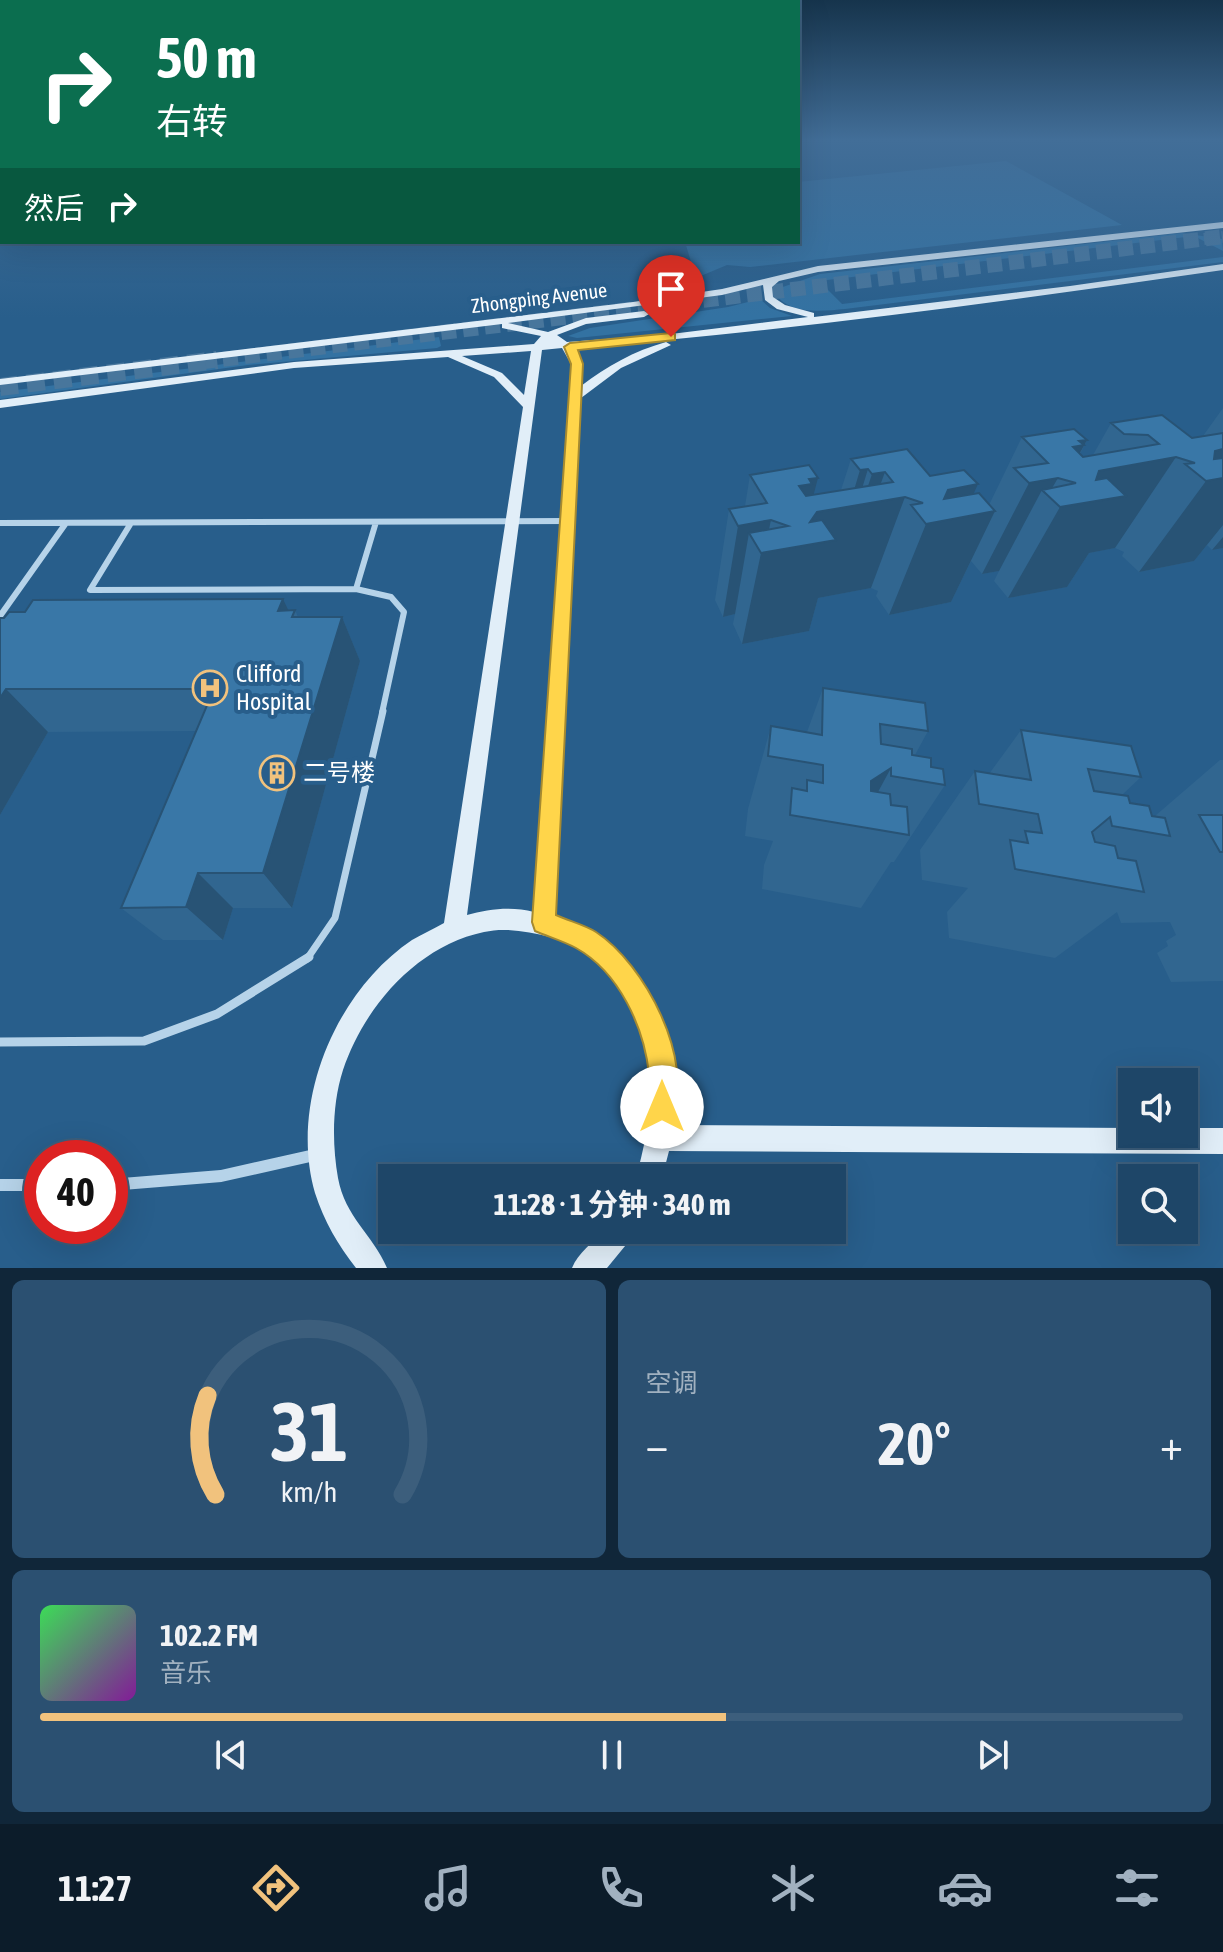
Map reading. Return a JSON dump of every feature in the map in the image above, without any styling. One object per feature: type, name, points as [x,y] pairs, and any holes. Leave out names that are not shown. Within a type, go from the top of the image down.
[{"type":"main road","name":"Zhongping Avenue","points":[[0,382],[722,292],[779,277],[852,265],[1223,225]]},
{"type":"main road","points":[[1180,229],[1222,236]]},
{"type":"main road","name":"Zhongping Avenue","points":[[0,404],[256,370],[542,341],[570,347],[750,327],[1054,291],[1223,267]]},
{"type":"main road","points":[[779,277],[767,286],[768,298],[772,302],[798,313],[824,317]]},
{"type":"main road","points":[[447,327],[497,325],[542,341],[583,323],[699,304],[722,292]]},
{"type":"main road","points":[[439,353],[450,347],[455,339],[447,327]]},
{"type":"main road","points":[[575,397],[609,368],[636,354],[688,338],[750,327]]},
{"type":"main road","points":[[454,929],[528,406],[542,341]]},
{"type":"main road","points":[[544,922],[577,364],[570,347]]},
{"type":"main road","points":[[439,353],[474,363],[498,375],[528,406]]},
{"type":"main road","points":[[373,1268],[345,1233],[326,1181],[321,1126],[330,1071],[350,1023],[379,982],[415,950],[454,929],[484,921],[514,919],[544,922],[587,941],[623,973],[650,1019],[664,1075],[660,1138],[653,1164]]},
{"type":"main road","points":[[660,1138],[1223,1141]]},
{"type":"main road","points":[[586,1268],[610,1244]]},
{"type":"street","points":[[128,1184],[221,1176],[323,1153]]},
{"type":"street","points":[[0,1185],[24,1185]]},
{"type":"lane","points":[[0,523],[568,521]]},
{"type":"lane","points":[[356,589],[376,522]]},
{"type":"lane","points":[[0,616],[66,523]]},
{"type":"lane","points":[[0,1042],[144,1041],[217,1014],[288,973],[317,948],[335,918],[404,612],[391,597],[356,589],[90,590],[131,523]]},
{"type":"shaded area","points":[[800,200],[1077,200],[1122,225],[750,267],[727,265],[696,278],[686,244],[800,244]]},
{"type":"shaded area","points":[[1182,233],[1222,239],[1223,251],[1194,236],[819,281],[842,304],[1223,257],[1223,262],[836,310],[799,309],[776,295],[777,289],[820,274]]},
{"type":"shaded area","points":[[760,299],[770,308],[792,316],[577,338],[568,336],[590,328],[728,307]]},
{"type":"shaded area","points":[[439,337],[441,346],[437,348],[248,365],[0,399],[0,392]]},
{"type":"building","points":[[1162,415],[1192,438],[1223,433],[1223,449],[1215,451],[1214,459],[1223,458],[1223,478],[1206,481],[1185,464],[1195,463],[1176,457],[1099,471],[1096,480],[1107,478],[1126,496],[1060,507],[1042,490],[1076,483],[1058,478],[1029,483],[1014,468],[1048,463],[1022,437],[1074,429],[1087,440],[1079,441],[1084,445],[1073,447],[1083,457],[1159,444],[1148,435],[1124,434],[1111,423]]},
{"type":"building","points":[[907,449],[930,476],[964,470],[978,484],[948,490],[944,499],[979,493],[995,511],[926,524],[911,505],[923,503],[905,497],[817,512],[810,522],[822,520],[836,540],[761,553],[749,533],[788,526],[771,520],[738,526],[729,509],[767,503],[750,475],[809,465],[818,478],[809,479],[812,484],[799,486],[806,496],[893,482],[885,472],[872,474],[868,469],[860,470],[851,459]]},
{"type":"building","points":[[283,599],[278,611],[295,610],[292,617],[342,617],[263,873],[198,873],[186,907],[121,908],[214,689],[6,689],[0,698],[0,618],[9,612],[25,612],[33,600]]},
{"type":"building","points":[[823,688],[925,703],[928,731],[880,724],[881,744],[912,749],[912,755],[931,758],[931,767],[943,769],[945,785],[891,776],[891,768],[871,781],[871,791],[890,794],[891,805],[907,807],[909,835],[790,815],[792,788],[807,791],[807,780],[823,783],[823,765],[768,756],[771,726],[822,735]]},
{"type":"building","points":[[1021,730],[1131,746],[1141,777],[1088,769],[1094,791],[1128,796],[1130,803],[1149,806],[1152,816],[1165,818],[1170,836],[1112,826],[1110,817],[1092,832],[1095,842],[1115,846],[1118,858],[1136,861],[1144,892],[1015,869],[1010,840],[1028,843],[1025,831],[1042,833],[1038,814],[979,804],[975,771],[1031,780]]},
{"type":"building","points":[[1199,815],[1223,815],[1223,852],[1220,852]]},
{"type":"tunnel","points":[[201,362],[1220,237]]},
{"type":"tunnel","points":[[1204,239],[1223,237]]},
{"type":"tunnel","points":[[0,387],[217,360]]},
{"type":"place","name":"Clifford Hospital","points":[[210,688]]},
{"type":"place","name":"二号楼","points":[[277,773]]},
{"type":"route","points":[[662,1107],[664,1075],[650,1019],[623,973],[587,941],[544,922],[577,364],[570,347],[671,337]]}]
